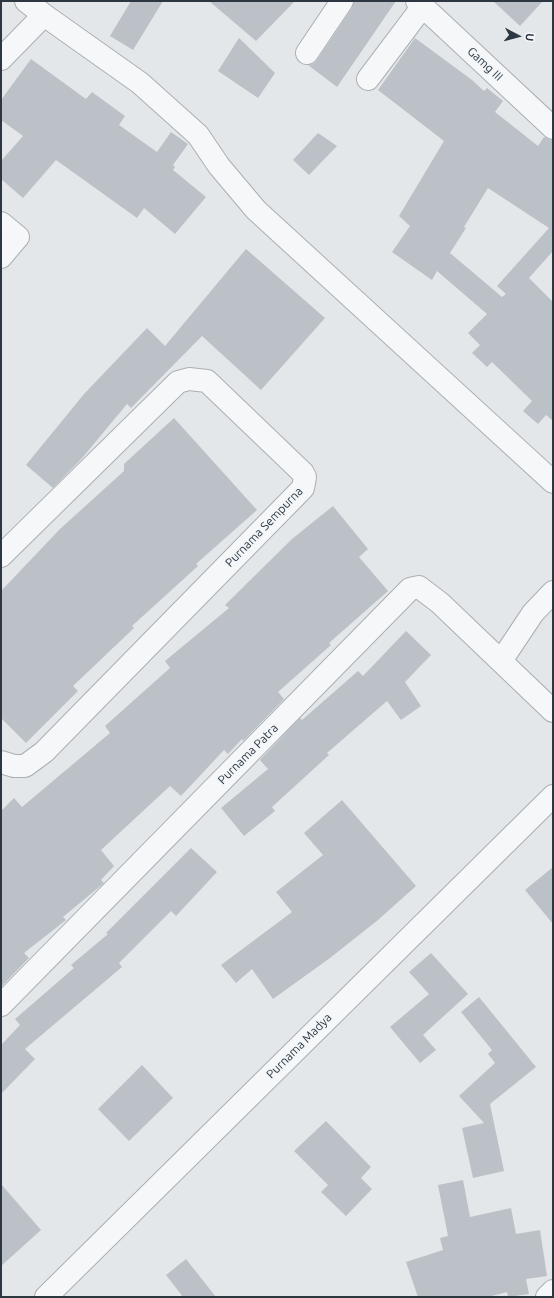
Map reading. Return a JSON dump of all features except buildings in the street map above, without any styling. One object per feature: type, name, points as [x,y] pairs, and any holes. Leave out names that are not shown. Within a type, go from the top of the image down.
[{"type":"street","points":[[26,1],[44,16],[140,83],[198,135],[219,166],[256,210],[553,482]]},
{"type":"street","points":[[307,53],[342,1]]},
{"type":"street","points":[[368,79],[420,4]]},
{"type":"street","name":"Gamg III","points":[[420,4],[553,128]]},
{"type":"street","points":[[1,59],[44,16]]},
{"type":"street","points":[[1,223],[18,237],[1,256]]},
{"type":"street","name":"Purnama Sempurna","points":[[1,556],[178,382],[189,379],[207,381],[303,473],[305,477],[303,488],[44,752],[25,766],[14,766],[1,763]]},
{"type":"street","name":"Purnama Patra","points":[[1,1005],[410,589],[419,587],[440,603],[553,711]]},
{"type":"street","points":[[501,661],[533,613],[553,592]]},
{"type":"street","name":"Purnama Madya","points":[[46,1297],[553,796]]},
{"type":"street","points":[[548,1297],[553,1291]]}]
